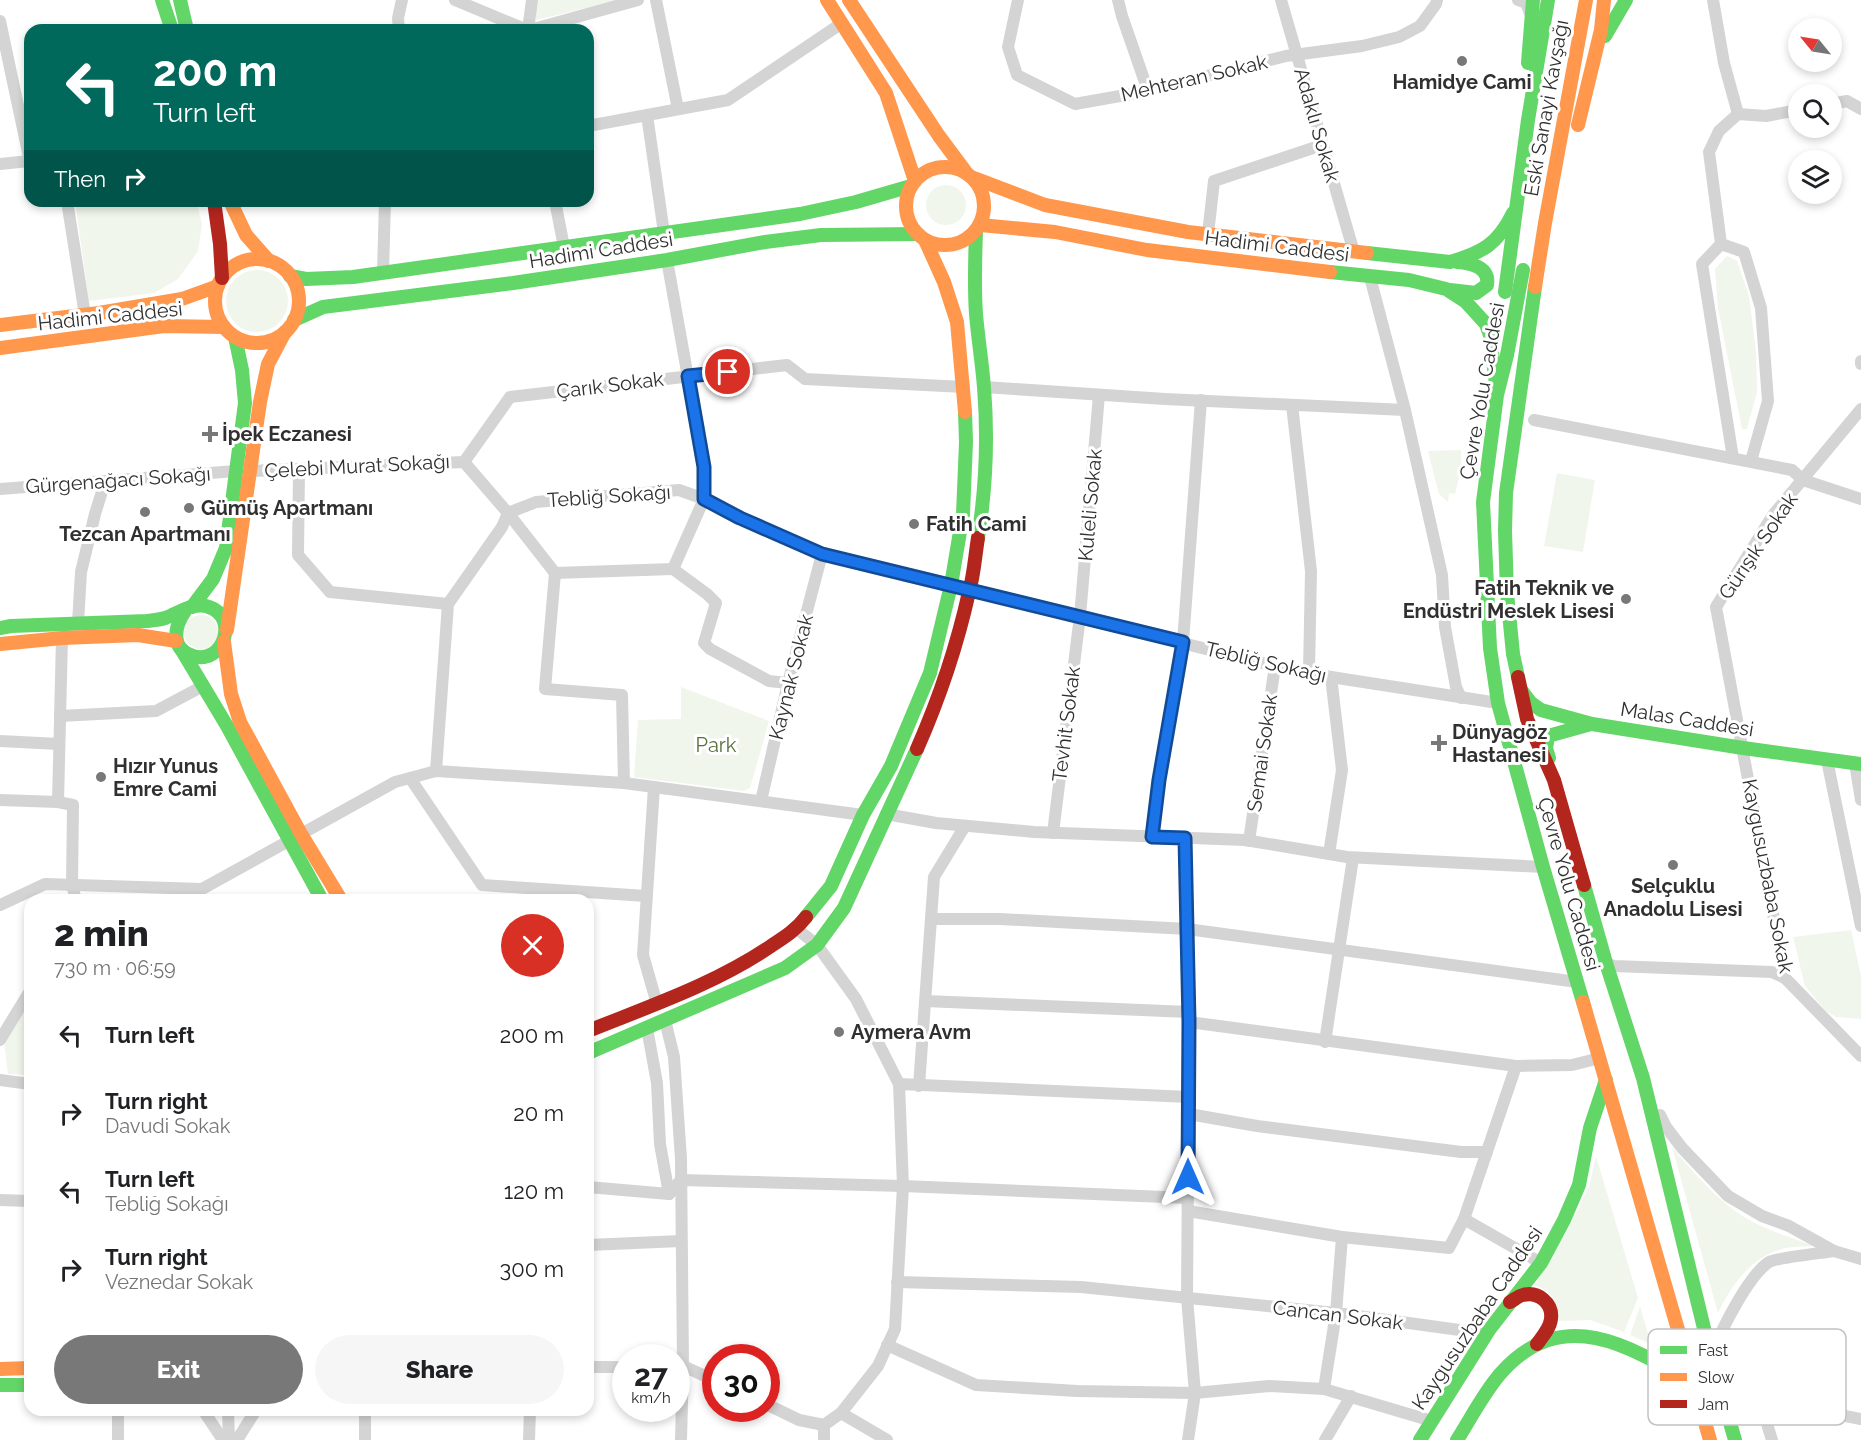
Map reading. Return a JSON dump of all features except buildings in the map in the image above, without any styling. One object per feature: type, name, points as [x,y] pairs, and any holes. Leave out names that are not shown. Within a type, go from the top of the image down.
[{"type":"main road","points":[[162,0],[170,24]]},
{"type":"main road","points":[[180,0],[186,24]]},
{"type":"main road","points":[[827,0],[886,93],[913,183]]},
{"type":"main road","points":[[594,1050],[785,968],[817,945],[844,908],[930,720],[959,633],[970,590],[981,519],[986,443],[984,387],[974,273],[978,228],[984,213],[984,199],[980,187],[939,136],[849,0]]},
{"type":"main road","points":[[1528,120],[1528,74],[1533,0]]},
{"type":"main road","points":[[1497,395],[1498,339],[1528,120],[1548,0]]},
{"type":"main road","points":[[1545,23],[1553,0]]},
{"type":"main road","name":"Eski Sanayi Kavşağı","points":[[1545,223],[1586,0]]},
{"type":"main road","points":[[1576,137],[1601,30],[1604,0]]},
{"type":"main road","points":[[1594,59],[1626,0]]},
{"type":"main road","points":[[594,1029],[657,1004],[745,964],[797,929],[831,886],[863,815],[891,765],[930,673],[951,585],[963,514],[966,442],[964,387],[957,322],[944,282],[921,237],[910,224],[906,211],[906,198],[913,183],[923,173],[933,168],[955,167],[969,174]]},
{"type":"main road","name":"Hadimi Caddesi","points":[[969,174],[1045,205],[1208,234],[1450,262],[1484,251],[1505,227],[1516,204]]},
{"type":"main road","name":"Hadimi Caddesi","points":[[290,276],[306,279],[353,278],[839,207],[883,196],[913,183]]},
{"type":"main road","points":[[215,207],[220,244],[220,282],[215,300],[217,315],[229,332],[242,370],[245,403],[226,548],[218,571],[207,591],[175,625],[174,633],[203,686],[295,838],[337,894]]},
{"type":"main road","points":[[233,207],[246,235],[269,261]]},
{"type":"main road","name":"Çevre Yolu Caddesi","points":[[1545,223],[1506,493],[1508,603],[1513,654],[1527,719],[1554,780],[1606,963],[1643,1078],[1704,1329]]},
{"type":"main road","points":[[921,237],[945,245],[956,244],[967,239],[978,228]]},
{"type":"main road","name":"Hadimi Caddesi","points":[[978,228],[1055,232],[1147,249],[1409,280],[1446,289],[1466,302],[1486,324],[1490,335],[1497,395]]},
{"type":"main road","name":"Hadimi Caddesi","points":[[294,320],[324,308],[667,260],[765,242],[821,235],[921,237]]},
{"type":"main road","points":[[1519,396],[1542,316],[1555,249]]},
{"type":"main road","name":"Çevre Yolu Caddesi","points":[[1526,254],[1497,395],[1483,502],[1490,648],[1498,703],[1543,867],[1679,1329]]},
{"type":"main road","points":[[0,644],[62,638],[138,635],[179,645],[187,654],[195,657],[204,657],[219,649],[225,638],[260,402],[268,364],[298,309],[296,286],[290,276],[277,264],[269,261],[242,262],[231,268],[220,282]]},
{"type":"main road","points":[[1446,289],[1476,292],[1487,285],[1488,279],[1486,273],[1478,265],[1450,262]]},
{"type":"main road","name":"Hadimi Caddesi","points":[[0,325],[84,315],[182,299],[220,282]]},
{"type":"main road","name":"Hadimi Caddesi","points":[[0,348],[164,326],[229,332]]},
{"type":"main road","points":[[229,332],[247,342],[261,343],[285,332]]},
{"type":"main road","points":[[0,628],[162,619],[200,605],[216,610],[226,625],[225,638],[231,694],[240,722],[319,894]]},
{"type":"main road","name":"Malas Caddesi","points":[[1519,687],[1531,703],[1541,710],[1592,724],[1742,743],[1858,764]]},
{"type":"main road","points":[[1554,780],[1546,748],[1548,736],[1592,724]]},
{"type":"main road","name":"Kaygusuzbaba Caddesi","points":[[1420,1440],[1489,1330],[1541,1263],[1564,1220],[1579,1185],[1590,1128],[1606,1080]]},
{"type":"main road","points":[[1509,1303],[1523,1295],[1536,1294],[1548,1303],[1552,1316],[1548,1330],[1537,1344]]},
{"type":"main road","points":[[1456,1440],[1494,1382],[1509,1364],[1528,1349],[1547,1339],[1577,1335],[1596,1336],[1611,1339],[1648,1358]]},
{"type":"main road","points":[[0,1369],[24,1368]]},
{"type":"main road","points":[[0,1385],[24,1385]]},
{"type":"main road","name":"Çevre Yolu Caddesi","points":[[1706,1425],[1710,1440]]},
{"type":"main road","name":"Çevre Yolu Caddesi","points":[[1731,1425],[1735,1440]]},
{"type":"street","points":[[398,24],[402,0]]},
{"type":"street","points":[[454,0],[513,24]]},
{"type":"street","points":[[529,24],[532,0]]},
{"type":"street","points":[[550,24],[638,0]]},
{"type":"street","points":[[656,0],[678,109]]},
{"type":"street","name":"Mehteran Sokak","points":[[1018,0],[1008,47],[1017,75],[1074,104],[1148,91],[1286,56],[1362,46],[1399,37],[1420,26],[1437,0]]},
{"type":"street","points":[[1118,0],[1148,91]]},
{"type":"street","name":"Adaklı Sokak","points":[[1281,0],[1353,249]]},
{"type":"street","points":[[1518,0],[1526,3],[1532,17]]},
{"type":"street","points":[[1713,0],[1724,63],[1738,114]]},
{"type":"street","points":[[0,21],[24,138]]},
{"type":"street","points":[[594,125],[728,100],[842,23]]},
{"type":"street","points":[[1842,102],[1847,101],[1861,109]]},
{"type":"street","points":[[1721,244],[1709,152],[1719,132],[1738,114],[1766,116],[1788,112]]},
{"type":"street","points":[[647,115],[664,233]]},
{"type":"street","points":[[1208,234],[1214,181],[1322,145]]},
{"type":"street","points":[[0,164],[24,162]]},
{"type":"street","points":[[68,207],[84,315]]},
{"type":"street","points":[[383,273],[385,207]]},
{"type":"street","points":[[556,207],[564,247]]},
{"type":"street","points":[[1721,244],[1702,264],[1732,458]]},
{"type":"street","points":[[1721,244],[1744,252],[1761,308],[1768,401],[1751,461]]},
{"type":"street","points":[[667,260],[704,467],[704,499],[673,569]]},
{"type":"street","points":[[1370,277],[1405,410],[1442,575],[1445,627],[1456,687],[1461,698]]},
{"type":"street","name":"Çarık Sokak","points":[[464,462],[510,396],[787,365],[805,379],[964,387]]},
{"type":"street","points":[[984,387],[1405,410]]},
{"type":"street","name":"Kuleli Sokak","points":[[1080,616],[1099,395]]},
{"type":"street","points":[[1152,837],[1159,780],[1183,642],[1202,400]]},
{"type":"street","points":[[1292,405],[1311,571],[1309,672]]},
{"type":"street","name":"Gürışık Sokak","points":[[1742,743],[1716,607],[1773,515],[1861,410]]},
{"type":"street","points":[[1534,420],[1792,470],[1803,480],[1861,499]]},
{"type":"street","points":[[464,462],[555,573],[545,689],[622,695],[624,783]]},
{"type":"street","name":"Çelebi Murat Sokağı","points":[[251,471],[464,462]]},
{"type":"street","points":[[299,469],[298,555],[330,592],[448,604]]},
{"type":"street","name":"Gürgenağacı Sokağı","points":[[0,489],[236,471]]},
{"type":"street","points":[[78,623],[81,572],[105,482]]},
{"type":"street","name":"Tebliğ Sokağı","points":[[508,513],[536,502],[679,490],[704,499],[740,518],[822,554],[1275,666],[1498,703]]},
{"type":"street","points":[[436,771],[448,604],[502,527],[508,513]]},
{"type":"street","name":"Kaynak Sokak","points":[[761,801],[788,683],[822,554]]},
{"type":"street","points":[[555,573],[673,569],[716,603],[704,643],[710,649],[769,681],[788,683]]},
{"type":"street","name":"Tevhit Sokak","points":[[1053,832],[1080,616]]},
{"type":"street","points":[[58,802],[62,638]]},
{"type":"street","name":"Semai Sokak","points":[[1249,841],[1275,666]]},
{"type":"street","points":[[1329,854],[1342,770],[1330,676]]},
{"type":"street","points":[[60,716],[156,711],[203,686]]},
{"type":"street","points":[[0,741],[60,744]]},
{"type":"street","name":"Kaygusuzbaba Sokak","points":[[1742,743],[1785,978],[1861,1056]]},
{"type":"street","points":[[1827,760],[1861,926]]},
{"type":"street","points":[[1858,764],[1861,800]]},
{"type":"street","points":[[0,905],[45,884],[202,889],[394,782],[436,771],[624,783],[863,815]]},
{"type":"street","points":[[410,778],[482,885],[646,896]]},
{"type":"street","points":[[654,787],[643,955],[657,1004]]},
{"type":"street","points":[[0,800],[58,802],[73,805],[72,885],[74,894]]},
{"type":"street","points":[[886,814],[965,826],[1249,841],[1353,858],[1543,867]]},
{"type":"street","points":[[920,1086],[934,877],[965,826]]},
{"type":"street","points":[[1185,838],[1189,1017],[1187,1298],[1195,1393],[1188,1440]]},
{"type":"street","points":[[1324,1042],[1353,858]]},
{"type":"street","points":[[182,888],[185,894]]},
{"type":"street","points":[[931,919],[1000,919],[1187,929],[1577,982]]},
{"type":"street","points":[[780,1411],[799,1420],[824,1425],[842,1413],[878,1366],[895,1329],[903,1186],[899,1084],[856,999],[817,945],[797,929]]},
{"type":"street","points":[[1606,963],[1614,966],[1772,972],[1785,978]]},
{"type":"street","points":[[0,1040],[24,1001]]},
{"type":"street","points":[[925,1001],[1189,1017],[1324,1042],[1516,1066],[1572,1065],[1600,1058]]},
{"type":"street","points":[[665,1020],[674,1056],[681,1180],[680,1344]]},
{"type":"street","points":[[647,1028],[657,1083],[660,1144],[669,1194]]},
{"type":"street","points":[[1188,1211],[1342,1237],[1449,1248],[1464,1219],[1516,1066]]},
{"type":"street","points":[[1643,1078],[1666,1127],[1682,1148],[1728,1196],[1762,1216],[1789,1226],[1834,1251],[1861,1259]]},
{"type":"street","points":[[0,1080],[24,1083]]},
{"type":"street","points":[[899,1084],[1189,1097]]},
{"type":"street","points":[[1189,1114],[1257,1126],[1461,1152],[1487,1152]]},
{"type":"street","points":[[681,1180],[1188,1197]]},
{"type":"street","points":[[669,1194],[681,1180]]},
{"type":"street","points":[[594,1188],[669,1194]]},
{"type":"street","points":[[0,1200],[24,1201]]},
{"type":"street","points":[[1464,1219],[1541,1263]]},
{"type":"street","points":[[1324,1389],[1336,1313],[1342,1237]]},
{"type":"street","points":[[594,1245],[681,1240]]},
{"type":"street","points":[[1722,1329],[1753,1278],[1771,1261],[1834,1251]]},
{"type":"street","name":"Cancan Sokak","points":[[897,1282],[1081,1287],[1336,1313],[1474,1332],[1489,1330]]},
{"type":"street","points":[[887,1345],[976,1385],[1077,1391],[1195,1393],[1269,1386],[1324,1389],[1432,1421]]},
{"type":"street","points":[[594,1367],[612,1367]]},
{"type":"street","points":[[1325,1440],[1351,1396]]},
{"type":"street","points":[[842,1413],[887,1440]]},
{"type":"street","points":[[118,1416],[118,1440]]},
{"type":"street","points":[[206,1416],[223,1440]]},
{"type":"street","points":[[228,1416],[230,1440]]},
{"type":"street","points":[[237,1440],[252,1416]]},
{"type":"street","points":[[365,1416],[365,1440]]},
{"type":"street","points":[[529,1440],[530,1416]]},
{"type":"street","points":[[1846,1416],[1861,1419]]},
{"type":"street","points":[[681,1422],[681,1440]]},
{"type":"street","points":[[824,1425],[824,1440]]},
{"type":"street","points":[[1767,1425],[1772,1440]]},
{"type":"green space","points":[[536,0],[620,0],[536,20]]},
{"type":"green space","points":[[946,185],[954,186],[960,191],[965,197],[965,213],[960,219],[954,224],[946,225],[938,224],[932,219],[927,213],[926,205],[927,197],[932,191],[938,186]]},
{"type":"green space","points":[[76,207],[198,207],[202,224],[198,251],[178,279],[154,293],[89,301]]},
{"type":"green space","points":[[1727,256],[1737,261],[1749,296],[1756,352],[1757,392],[1747,429],[1742,429],[1718,308],[1715,269]]},
{"type":"green space","points":[[257,270],[274,275],[279,279],[283,284],[288,301],[283,318],[279,323],[274,327],[257,332],[240,327],[235,323],[231,318],[226,301],[231,284],[235,279],[240,275]]},
{"type":"green space","points":[[1461,450],[1461,467],[1455,494],[1449,493],[1448,502],[1439,494],[1428,451]]},
{"type":"green space","points":[[1557,473],[1595,480],[1583,552],[1544,546]]},
{"type":"green space","points":[[201,615],[213,620],[218,632],[213,644],[201,649],[189,644],[184,632],[189,620]]},
{"type":"green space","name":"Park","points":[[681,687],[769,721],[750,788],[744,791],[634,777],[638,720],[681,719]]},
{"type":"green space","points":[[1851,930],[1861,976],[1861,1019],[1836,1017],[1825,1010],[1805,986],[1793,937]]},
{"type":"green space","points":[[24,1011],[24,1075],[8,1074],[4,1041]]},
{"type":"green space","points":[[1672,1147],[1707,1186],[1739,1214],[1770,1230],[1814,1246],[1786,1248],[1761,1259],[1743,1274],[1718,1313]]},
{"type":"green space","points":[[1596,1156],[1638,1298],[1624,1332],[1590,1320],[1559,1321],[1557,1308],[1551,1295],[1535,1285],[1572,1222],[1589,1186]]},
{"type":"green space","points":[[1640,1306],[1648,1334],[1648,1343],[1630,1335]]},
{"type":"traffic: fast","points":[[162,0],[170,24]]},
{"type":"traffic: fast","points":[[180,0],[186,24]]},
{"type":"traffic: fast","points":[[1528,63],[1533,0]]},
{"type":"traffic: fast","points":[[1505,292],[1528,120],[1548,0]]},
{"type":"traffic: fast","points":[[1605,36],[1626,0]]},
{"type":"traffic: fast","points":[[290,276],[306,279],[353,277],[800,214],[856,202],[911,186]]},
{"type":"traffic: fast","points":[[1367,253],[1450,262],[1488,246],[1495,240],[1513,213]]},
{"type":"traffic: fast","points":[[976,231],[975,304],[986,425],[986,462],[978,538]]},
{"type":"traffic: fast","points":[[294,320],[323,307],[513,283],[667,260],[765,242],[821,235],[918,234]]},
{"type":"traffic: fast","points":[[1450,290],[1476,293],[1487,285],[1486,274],[1483,270],[1468,263],[1457,262]]},
{"type":"traffic: fast","points":[[1523,270],[1497,395],[1483,502],[1490,648],[1498,703],[1583,1002]]},
{"type":"traffic: fast","points":[[1330,272],[1409,280],[1446,289],[1466,302],[1486,324],[1490,335],[1496,385]]},
{"type":"traffic: fast","points":[[1518,677],[1513,654],[1507,593],[1506,493],[1535,287]]},
{"type":"traffic: fast","points":[[192,607],[213,579],[226,548],[245,403],[242,370],[235,337]]},
{"type":"traffic: fast","points":[[806,917],[831,886],[863,815],[891,766],[930,673],[951,585],[963,514],[965,412]]},
{"type":"traffic: fast","points":[[0,628],[147,621],[165,618],[198,605],[218,612],[224,620],[224,639],[213,654],[204,657],[193,656],[180,648],[176,637],[178,624],[185,611]]},
{"type":"traffic: fast","points":[[181,649],[227,726],[319,894]]},
{"type":"traffic: fast","points":[[1521,690],[1531,703],[1541,710],[1592,724],[1861,764]]},
{"type":"traffic: fast","points":[[1549,758],[1546,748],[1548,736],[1591,724]]},
{"type":"traffic: fast","points":[[594,1050],[785,968],[817,945],[844,908],[917,749]]},
{"type":"traffic: fast","points":[[1584,885],[1643,1078],[1704,1329]]},
{"type":"traffic: fast","points":[[1420,1440],[1489,1330],[1541,1263],[1564,1220],[1579,1185],[1590,1128],[1606,1080]]},
{"type":"traffic: fast","points":[[1457,1440],[1500,1374],[1524,1352],[1548,1340],[1572,1336],[1597,1338],[1648,1358]]},
{"type":"traffic: fast","points":[[0,1385],[24,1385]]},
{"type":"traffic: fast","points":[[1731,1425],[1735,1440]]},
{"type":"traffic: slow","points":[[827,0],[886,93],[915,181]]},
{"type":"traffic: slow","points":[[849,0],[939,136],[965,171]]},
{"type":"traffic: slow","points":[[1535,287],[1586,0]]},
{"type":"traffic: slow","points":[[1578,125],[1601,30],[1604,0]]},
{"type":"traffic: slow","points":[[937,167],[953,167],[967,173],[978,184],[984,198],[984,206],[984,214],[978,228],[967,239],[953,245],[937,245],[923,239],[912,228],[906,214],[906,198],[912,184],[923,173],[937,167]]},
{"type":"traffic: slow","points":[[974,178],[1045,205],[1188,232],[1367,253]]},
{"type":"traffic: slow","points":[[233,207],[246,235],[269,261]]},
{"type":"traffic: slow","points":[[980,225],[1055,232],[1147,250],[1330,272]]},
{"type":"traffic: slow","points":[[925,240],[944,282],[957,322],[965,412]]},
{"type":"traffic: slow","points":[[257,259],[280,266],[292,278],[299,301],[292,324],[280,336],[257,343],[234,336],[222,324],[215,301],[222,278],[234,266],[257,259]]},
{"type":"traffic: slow","points":[[0,325],[99,313],[182,299],[218,286]]},
{"type":"traffic: slow","points":[[0,348],[164,326],[224,327]]},
{"type":"traffic: slow","points":[[227,630],[260,402],[268,364],[285,332]]},
{"type":"traffic: slow","points":[[0,644],[62,638],[138,635],[176,641]]},
{"type":"traffic: slow","points":[[224,642],[231,694],[240,722],[301,834],[337,894]]},
{"type":"traffic: slow","points":[[1583,1002],[1678,1329]]},
{"type":"traffic: slow","points":[[0,1369],[24,1368]]},
{"type":"traffic: slow","points":[[1706,1425],[1710,1440]]},
{"type":"traffic: jam","points":[[215,207],[222,278]]},
{"type":"traffic: jam","points":[[917,749],[940,692],[959,632],[972,579],[978,538]]},
{"type":"traffic: jam","points":[[1518,677],[1527,719],[1554,780],[1584,885]]},
{"type":"traffic: jam","points":[[594,1029],[728,972],[786,936],[806,917]]},
{"type":"traffic: jam","points":[[1510,1302],[1519,1296],[1529,1294],[1547,1303],[1551,1313],[1550,1322],[1537,1344]]},
{"type":"place","name":"Hamidye Cami","points":[[1462,61]]},
{"type":"place","name":"İpek Eczanesi","points":[[210,434]]},
{"type":"place","name":"Gümüş Apartmanı","points":[[189,508]]},
{"type":"place","name":"Tezcan Apartmanı","points":[[145,512]]},
{"type":"place","name":"Fatih Cami","points":[[914,524]]},
{"type":"place","name":"Fatih Teknik ve Endüstri Meslek Lisesi","points":[[1626,599]]},
{"type":"place","name":"Dünyagöz Hastanesi","points":[[1439,743]]},
{"type":"place","name":"Hızır Yunus Emre Cami","points":[[101,777]]},
{"type":"place","name":"Selçuklu Anadolu Lisesi","points":[[1673,865]]},
{"type":"place","name":"Aymera Avm","points":[[839,1032]]},
{"type":"route","points":[[728,372],[688,376],[704,467],[704,499],[740,518],[822,554],[1183,642],[1159,780],[1152,837],[1185,838],[1189,1022],[1188,1177]]}]
